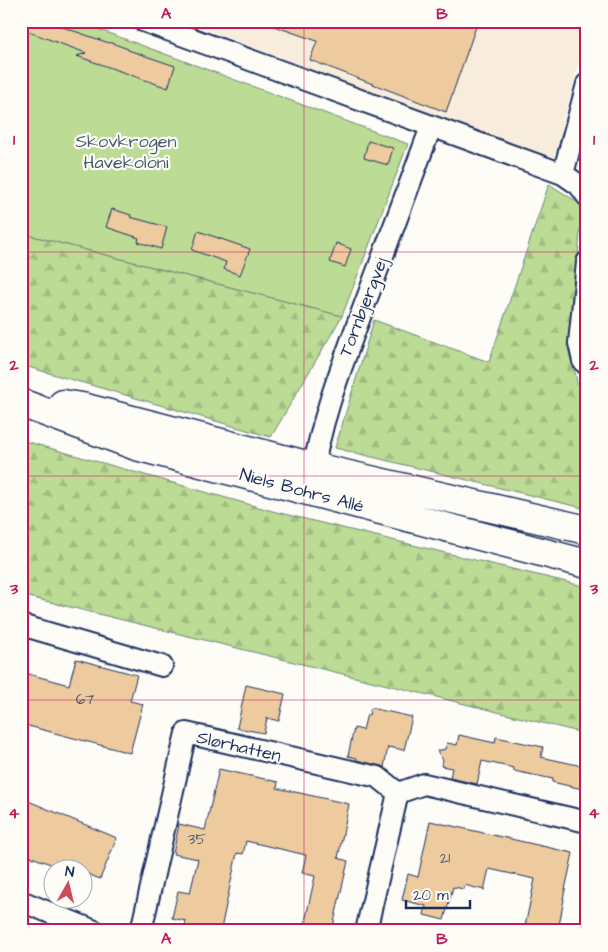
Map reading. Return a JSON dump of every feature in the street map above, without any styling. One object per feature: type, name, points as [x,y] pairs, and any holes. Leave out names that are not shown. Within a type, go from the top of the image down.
[{"type":"street","points":[[142,21],[563,174],[579,185],[587,196]]},
{"type":"street","points":[[563,174],[587,84]]},
{"type":"street","name":"Tornbjergvej","points":[[312,480],[329,405],[342,364],[431,127]]},
{"type":"street","points":[[587,262],[578,343],[583,360],[587,365]]},
{"type":"street","name":"Niels Bohrs Allé","points":[[21,396],[82,407],[587,564]]},
{"type":"street","name":"Niels Bohrs Allé","points":[[21,403],[136,446],[587,530]]},
{"type":"street","points":[[21,625],[162,666]]},
{"type":"street","name":"Slørhatten","points":[[141,931],[186,733],[378,778],[398,793]]},
{"type":"street","points":[[366,931],[398,793],[424,784],[587,822]]},
{"type":"street","points":[[21,901],[95,931]]},
{"type":"shaded area","points":[[184,21],[587,21],[587,29],[553,162]]},
{"type":"green space","name":"Skovkrogen Havekoloni","points":[[21,21],[76,21],[408,144],[342,316],[21,233]]},
{"type":"green space","points":[[549,184],[582,205],[571,354],[578,386],[587,389],[587,509],[335,448],[374,320],[489,362]]},
{"type":"green space","points":[[21,233],[342,316],[271,437],[21,365]]},
{"type":"green space","points":[[21,440],[276,512],[587,587],[587,734],[21,595]]},
{"type":"building","points":[[24,21],[45,21],[175,66],[168,88],[77,56],[86,53],[21,29]]},
{"type":"building","points":[[268,21],[478,21],[446,112],[310,60],[317,41],[268,24]]},
{"type":"building","points":[[368,141],[393,148],[388,165],[364,158]]},
{"type":"building","points":[[112,209],[131,215],[130,217],[167,227],[161,249],[138,242],[139,238],[106,227]]},
{"type":"building","points":[[198,231],[250,249],[240,275],[224,269],[226,262],[192,250]]},
{"type":"building","points":[[336,243],[351,249],[345,267],[330,262]]},
{"type":"building","points":[[76,659],[137,675],[130,701],[143,704],[130,753],[21,724],[21,672],[69,685]]},
{"type":"building","points":[[246,685],[285,694],[279,721],[267,718],[264,733],[237,728]]},
{"type":"building","points":[[371,708],[412,717],[404,750],[388,747],[384,767],[348,756],[354,728],[363,730],[367,714],[369,715]]},
{"type":"building","points":[[459,735],[495,743],[496,737],[543,747],[541,757],[587,767],[587,790],[552,782],[553,779],[514,771],[514,768],[482,761],[477,784],[450,778],[452,768],[441,766],[443,760],[437,751],[445,749],[447,743],[457,745]]},
{"type":"building","points":[[219,769],[278,782],[277,788],[349,804],[338,858],[348,861],[332,931],[303,931],[315,876],[302,873],[306,855],[246,841],[243,854],[237,853],[221,929],[212,927],[211,931],[184,931],[186,921],[172,918],[178,891],[190,893],[198,859],[173,854],[179,824],[205,830]]},
{"type":"building","points":[[21,798],[117,838],[100,879],[92,876],[92,860],[42,861],[21,853]]},
{"type":"building","points":[[430,821],[573,853],[558,931],[524,931],[535,879],[489,869],[484,890],[464,885],[464,889],[453,887],[444,920],[424,915],[426,906],[402,900],[408,874],[418,877]]}]
